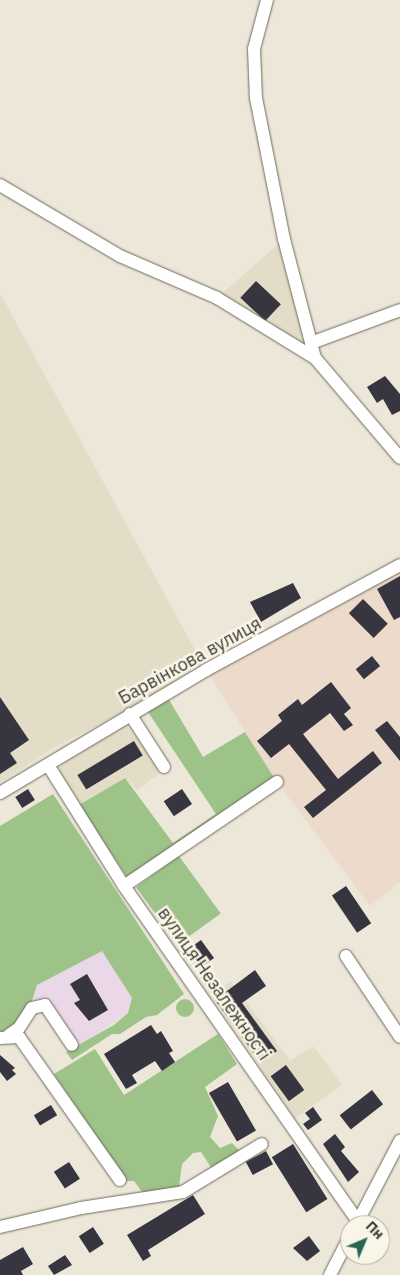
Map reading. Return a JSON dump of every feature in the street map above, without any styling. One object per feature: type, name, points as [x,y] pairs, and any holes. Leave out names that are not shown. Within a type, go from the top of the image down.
[{"type":"street","points":[[267,0],[254,49],[256,98],[284,240],[315,358]]},
{"type":"street","points":[[0,185],[120,256],[217,298],[315,358],[400,458]]},
{"type":"street","points":[[311,343],[400,310]]},
{"type":"street","name":"Барвінкова вулиця","points":[[0,793],[130,714],[400,564]]},
{"type":"street","points":[[130,714],[164,767]]},
{"type":"street","name":"вулиця Незалежності","points":[[48,764],[124,886],[351,1215]]},
{"type":"street","points":[[124,886],[278,782]]},
{"type":"street","points":[[346,956],[400,1037]]},
{"type":"street","points":[[4,1036],[19,1028],[32,1008],[45,1005],[72,1045]]},
{"type":"street","points":[[4,1036],[19,1037],[120,1180]]},
{"type":"street","points":[[361,1215],[400,1140]]},
{"type":"street","points":[[0,1228],[81,1208],[183,1192],[262,1144]]},
{"type":"street","points":[[330,1275],[340,1256]]},
{"type":"shaded area","points":[[284,239],[315,358],[217,298]]},
{"type":"shaded area","points":[[0,293],[206,670],[55,747],[0,782]]},
{"type":"shaded area","points":[[400,565],[400,882],[370,906],[277,782],[206,670]]},
{"type":"shaded area","points":[[124,723],[136,735],[160,773],[137,790],[125,778],[79,805],[59,774],[61,766],[67,758]]},
{"type":"shaded area","points":[[102,951],[132,998],[128,1013],[69,1053],[33,996],[37,985]]},
{"type":"shaded area","points":[[231,981],[290,1061],[313,1046],[342,1085],[295,1118],[212,996]]},
{"type":"green space","points":[[168,698],[203,757],[245,732],[275,779],[129,880],[79,805],[125,778],[173,843],[216,814],[146,709]]},
{"type":"green space","points":[[53,794],[184,994],[157,1015],[146,1017],[120,1034],[112,1034],[72,1060],[66,1052],[114,1025],[128,1013],[132,998],[102,951],[37,985],[30,1007],[11,1029],[0,1033],[0,826]]},
{"type":"green space","points":[[179,856],[221,913],[178,945],[136,887]]},
{"type":"green space","points":[[185,999],[193,1004],[194,1008],[189,1016],[185,1017],[177,1012],[176,1008],[181,1000]]},
{"type":"green space","points":[[218,1034],[237,1064],[205,1087],[218,1116],[210,1137],[220,1148],[232,1143],[241,1152],[212,1169],[201,1152],[193,1153],[182,1164],[179,1187],[145,1196],[134,1181],[126,1181],[54,1074],[95,1049],[124,1095]]},
{"type":"building","points":[[256,281],[281,304],[265,321],[240,298]]},
{"type":"building","points":[[385,376],[400,394],[400,411],[392,415],[383,399],[377,403],[367,387]]},
{"type":"building","points":[[400,576],[400,617],[394,620],[377,589]]},
{"type":"building","points":[[293,583],[301,598],[261,622],[250,602]]},
{"type":"building","points":[[363,599],[388,624],[374,638],[349,613]]},
{"type":"building","points":[[372,656],[380,666],[364,679],[356,669]]},
{"type":"building","points":[[331,682],[351,708],[344,714],[353,725],[344,731],[330,713],[303,734],[338,779],[373,751],[382,763],[313,818],[304,807],[326,790],[289,744],[271,758],[257,741],[282,721],[278,715],[298,699],[302,705]]},
{"type":"building","points":[[0,697],[29,740],[10,753],[17,763],[0,774]]},
{"type":"building","points":[[387,721],[400,737],[400,761],[375,730]]},
{"type":"building","points":[[134,741],[143,756],[86,790],[77,775]]},
{"type":"building","points":[[28,789],[35,800],[22,808],[15,797]]},
{"type":"building","points":[[182,789],[192,804],[174,816],[164,801]]},
{"type":"building","points":[[346,886],[371,923],[357,933],[332,896]]},
{"type":"building","points":[[201,940],[214,958],[203,966],[193,957],[196,955],[190,948]]},
{"type":"building","points":[[255,970],[266,986],[242,1003],[277,1051],[261,1063],[215,1000]]},
{"type":"building","points":[[87,974],[108,1010],[89,1021],[74,1003],[80,1000],[70,984]]},
{"type":"building","points":[[151,1025],[157,1034],[161,1031],[173,1051],[169,1053],[175,1062],[162,1071],[155,1061],[132,1075],[137,1083],[126,1089],[104,1054]]},
{"type":"building","points":[[0,1055],[15,1068],[12,1070],[16,1074],[7,1081],[0,1072]]},
{"type":"building","points":[[286,1065],[304,1090],[289,1101],[271,1076]]},
{"type":"building","points":[[228,1082],[256,1130],[237,1141],[209,1093]]},
{"type":"building","points":[[372,1090],[383,1104],[351,1129],[340,1115]]},
{"type":"building","points":[[51,1105],[57,1115],[40,1126],[34,1115]]},
{"type":"building","points":[[313,1107],[322,1120],[308,1130],[303,1124],[310,1119],[305,1113]]},
{"type":"building","points":[[335,1134],[345,1147],[341,1151],[359,1172],[348,1182],[323,1144]]},
{"type":"building","points":[[293,1144],[327,1199],[306,1212],[272,1157]]},
{"type":"building","points":[[266,1151],[273,1164],[253,1175],[246,1162]]},
{"type":"building","points":[[69,1162],[80,1179],[65,1189],[54,1172]]},
{"type":"building","points":[[193,1195],[205,1214],[148,1250],[151,1256],[143,1261],[127,1235]]},
{"type":"building","points":[[93,1227],[104,1244],[90,1253],[79,1236]]},
{"type":"building","points":[[309,1236],[320,1251],[307,1261],[293,1248]]},
{"type":"building","points":[[23,1247],[33,1264],[21,1271],[23,1275],[0,1275],[0,1260]]},
{"type":"building","points":[[65,1255],[72,1265],[54,1275],[48,1266]]}]
